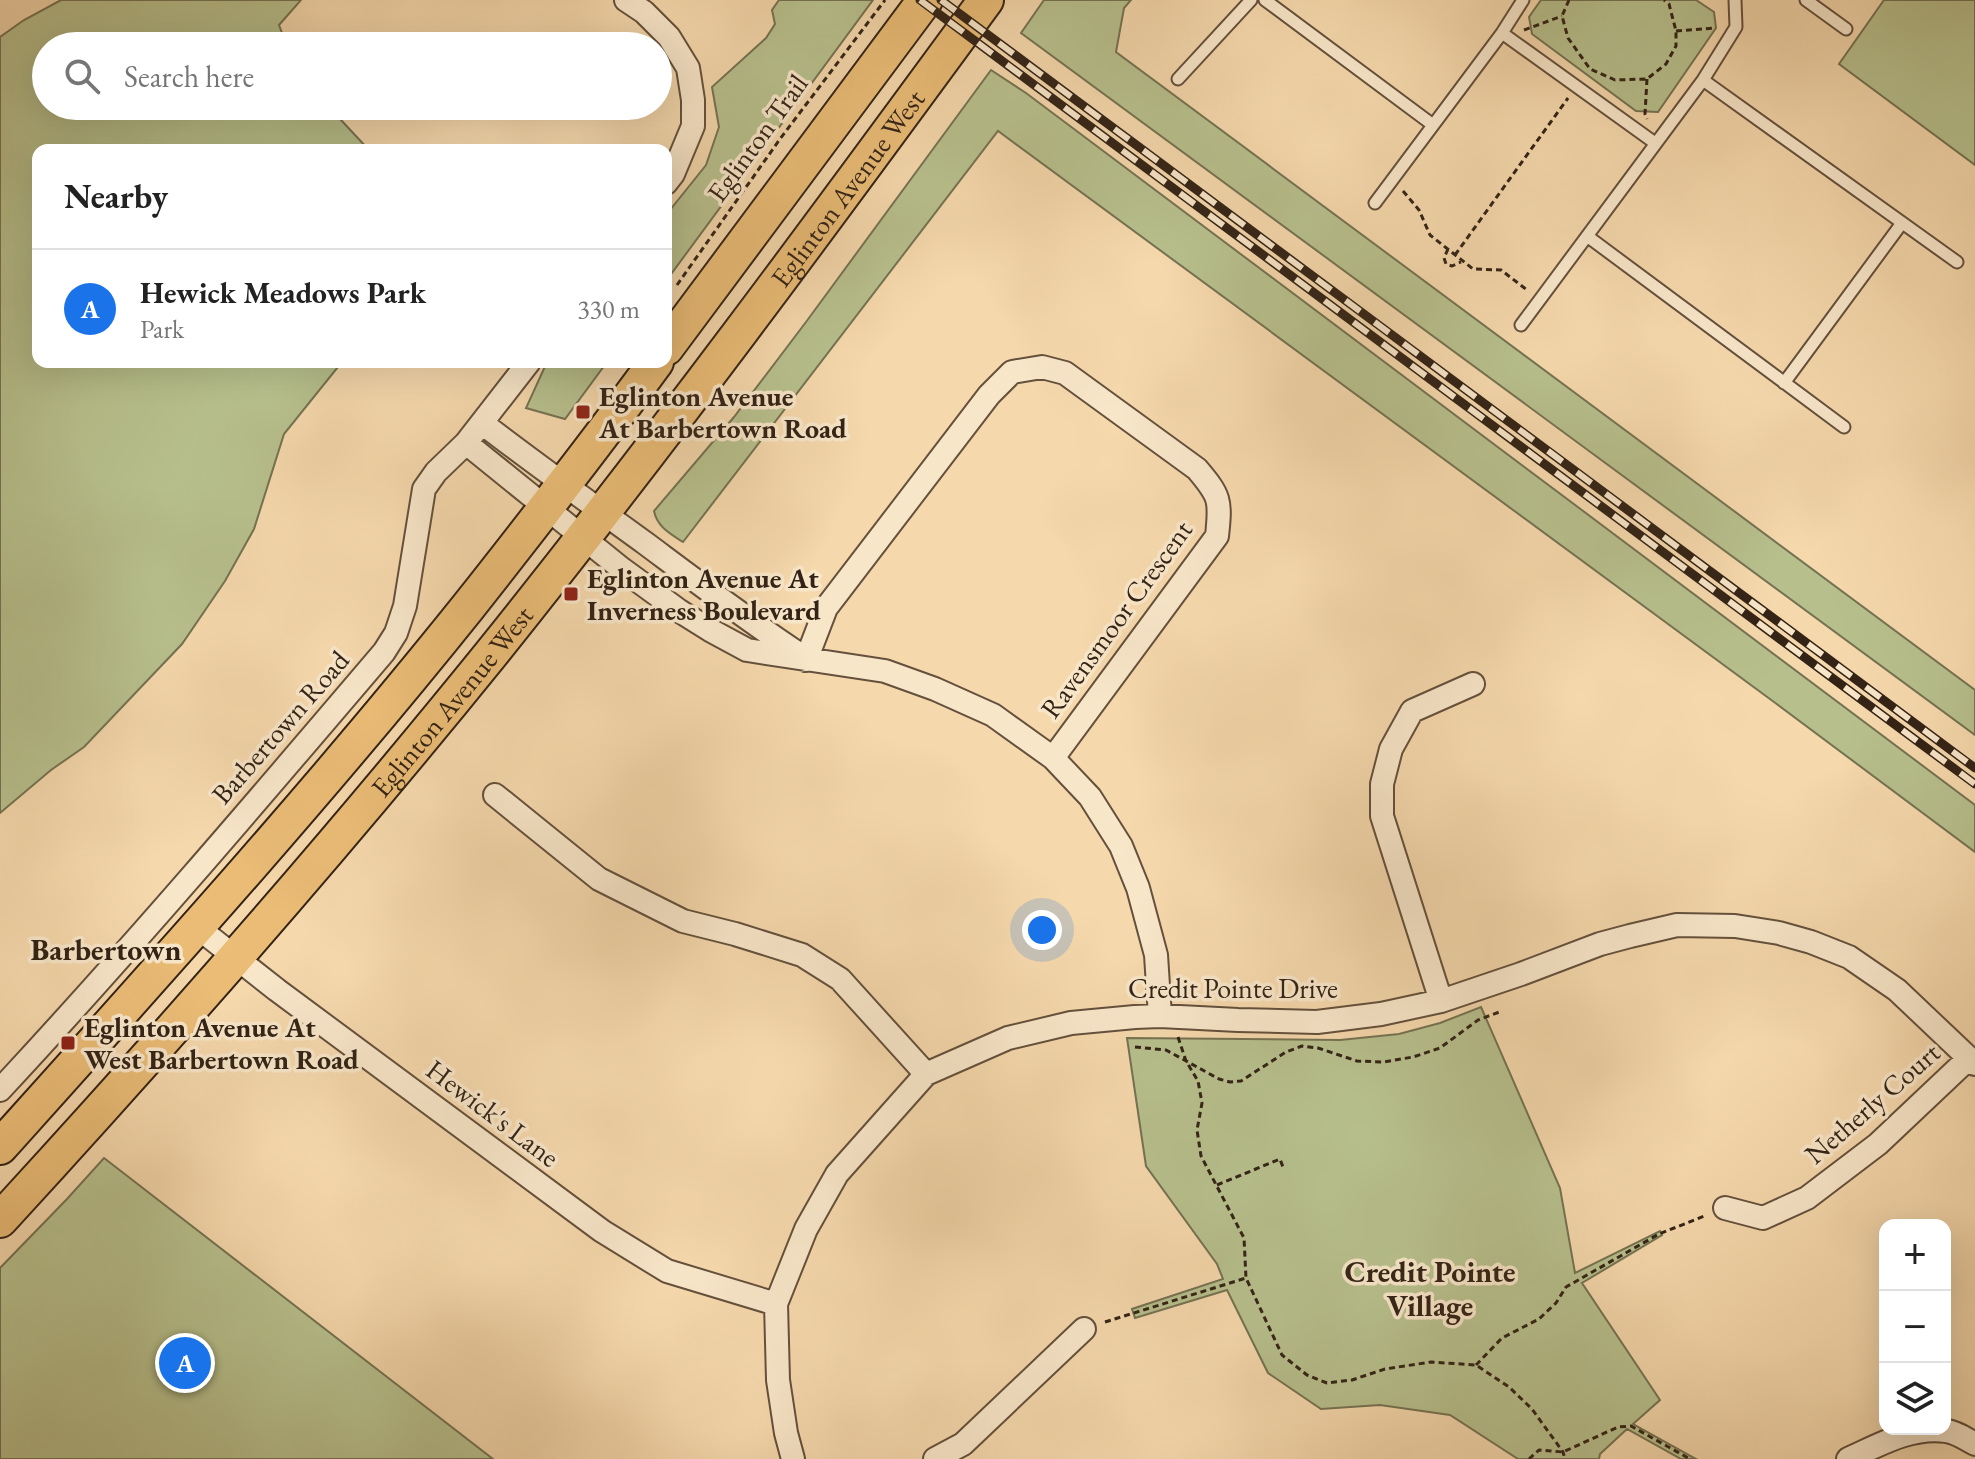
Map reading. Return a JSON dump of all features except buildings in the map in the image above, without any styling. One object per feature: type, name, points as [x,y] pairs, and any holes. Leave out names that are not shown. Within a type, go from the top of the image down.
[{"type":"main road","name":"Eglinton Avenue West","points":[[672,340],[925,0]]},
{"type":"main road","name":"Eglinton Avenue West","points":[[0,1220],[235,957],[451,702],[734,343],[986,0]]},
{"type":"main road","name":"Eglinton Avenue West","points":[[0,1147],[197,927],[397,693],[555,496],[651,368]]},
{"type":"street","points":[[626,0],[644,12],[664,32]]},
{"type":"street","points":[[672,42],[688,68],[693,100],[693,126],[672,175]]},
{"type":"street","name":"Ravensmoor Crescent","points":[[806,660],[826,608],[989,395],[1012,372],[1042,367],[1065,373],[1197,469],[1215,489],[1220,510],[1217,536],[1053,758]]},
{"type":"street","name":"Barbertown Road","points":[[0,1090],[146,929],[384,652],[396,633],[405,606],[424,489],[436,472],[466,443],[524,368]]},
{"type":"street","points":[[482,423],[555,496],[593,525],[678,610],[710,630],[747,650],[885,671],[935,689],[993,715],[1053,758],[1090,797],[1121,846],[1138,888],[1156,955],[1160,1016]]},
{"type":"street","points":[[466,443],[555,496],[593,525],[806,660]]},
{"type":"street","points":[[1441,1001],[1382,816],[1382,784],[1391,749],[1412,711],[1473,684]]},
{"type":"street","points":[[495,795],[599,879],[683,921],[802,955],[840,979],[926,1074]]},
{"type":"street","name":"Credit Pointe Drive","points":[[793,1459],[778,1380],[776,1304],[806,1229],[837,1174],[926,1074],[1008,1038],[1071,1023],[1160,1016],[1317,1022],[1381,1014],[1441,1001],[1630,936],[1677,925],[1735,926],[1779,933],[1849,957],[1897,990],[1972,1061]]},
{"type":"street","name":"Hewick's Lane","points":[[197,927],[602,1231],[667,1271],[776,1304]]},
{"type":"street","name":"Netherly Court","points":[[1725,1208],[1763,1218],[1807,1198],[1878,1144],[1972,1061]]},
{"type":"street","points":[[935,1459],[963,1444],[1084,1329]]},
{"type":"street","points":[[1848,1459],[1899,1436],[1925,1430],[1949,1431],[1975,1444]]},
{"type":"lane","points":[[1178,79],[1251,0]]},
{"type":"lane","points":[[1265,0],[1433,125]]},
{"type":"lane","points":[[1375,203],[1502,33],[1523,0]]},
{"type":"lane","points":[[1521,325],[1703,80],[1736,27],[1735,0]]},
{"type":"lane","points":[[1806,0],[1846,29]]},
{"type":"lane","points":[[1502,33],[1655,143]]},
{"type":"lane","points":[[1703,80],[1957,262]]},
{"type":"lane","points":[[1784,383],[1902,223]]},
{"type":"lane","points":[[1587,236],[1844,427]]},
{"type":"path","name":"Eglinton Trail","points":[[675,289],[780,139],[885,0]]},
{"type":"path","points":[[1569,0],[1562,16],[1568,38],[1590,69],[1615,80],[1647,79],[1666,64],[1676,46],[1676,31],[1669,4],[1664,0]]},
{"type":"path","points":[[1502,33],[1528,30],[1562,16]]},
{"type":"path","points":[[1676,31],[1736,27]]},
{"type":"path","points":[[1647,79],[1645,114],[1655,143]]},
{"type":"path","points":[[1455,255],[1576,87]]},
{"type":"path","points":[[1393,178],[1419,210],[1430,235],[1473,269],[1501,270],[1539,301]]},
{"type":"path","points":[[1448,249],[1444,258],[1446,264],[1452,266],[1462,261]]},
{"type":"path","points":[[1135,1047],[1166,1050],[1219,1079],[1241,1081],[1286,1052],[1302,1046],[1357,1061],[1383,1062],[1413,1057],[1440,1048],[1478,1020],[1502,1011]]},
{"type":"path","points":[[1176,1033],[1186,1061],[1198,1081],[1202,1103],[1197,1130],[1201,1156],[1244,1238],[1246,1278],[1282,1355],[1307,1375],[1327,1383],[1431,1362],[1476,1365],[1509,1387],[1532,1409],[1565,1459]]},
{"type":"path","points":[[1217,1185],[1281,1159],[1284,1170]]},
{"type":"path","points":[[1476,1365],[1502,1338],[1539,1319],[1556,1303],[1566,1287],[1659,1234],[1725,1208]]},
{"type":"path","points":[[1084,1329],[1246,1278]]},
{"type":"path","points":[[1529,1459],[1539,1450],[1563,1452],[1618,1427],[1631,1426],[1690,1459]]},
{"type":"green space","points":[[61,0],[301,0],[279,25],[282,32],[32,32],[32,120],[341,120],[363,144],[32,144],[32,368],[337,368],[284,434],[254,529],[225,581],[182,644],[84,747],[0,813],[0,37]]},
{"type":"green space","points":[[779,0],[873,0],[672,273],[672,208],[706,165],[719,127],[712,87],[766,38],[775,24],[772,10]]},
{"type":"green space","points":[[1044,0],[1131,0],[1124,8],[1116,52],[1975,690],[1975,735],[1021,33]]},
{"type":"green space","points":[[1541,0],[1696,0],[1714,12],[1716,28],[1658,112],[1636,111],[1532,34],[1529,17]]},
{"type":"green space","points":[[1884,0],[1975,0],[1975,165],[1839,64]]},
{"type":"green space","points":[[991,70],[1026,93],[1975,805],[1975,852],[998,131],[683,542],[669,533],[661,526],[654,511],[734,417]]},
{"type":"green space","points":[[544,368],[603,368],[565,419],[526,408]]},
{"type":"green space","points":[[1481,1007],[1560,1188],[1575,1273],[1660,1231],[1662,1235],[1582,1283],[1660,1400],[1633,1424],[1696,1459],[1681,1459],[1627,1429],[1600,1454],[1599,1459],[1518,1459],[1450,1415],[1380,1405],[1321,1409],[1268,1373],[1227,1290],[1135,1318],[1132,1309],[1223,1279],[1217,1264],[1146,1166],[1127,1038],[1340,1040],[1399,1034]]},
{"type":"green space","points":[[104,1158],[493,1459],[0,1459],[0,1268]]},
{"type":"railway","points":[[920,0],[1975,784]]},
{"type":"railway","points":[[941,0],[1975,768]]},
{"type":"place","name":"Eglinton Avenue At Barbertown Road","points":[[583,412]]},
{"type":"place","name":"Eglinton Avenue At Inverness Boulevard","points":[[571,594]]},
{"type":"place","name":"Eglinton Avenue At West Barbertown Road","points":[[68,1043]]},
{"type":"place","name":"Hewick Meadows Park","points":[[185,1363]]},
{"type":"district","name":"Barbertown","points":[[106,950]]},
{"type":"district","name":"Credit Pointe Village","points":[[1430,1289]]}]
